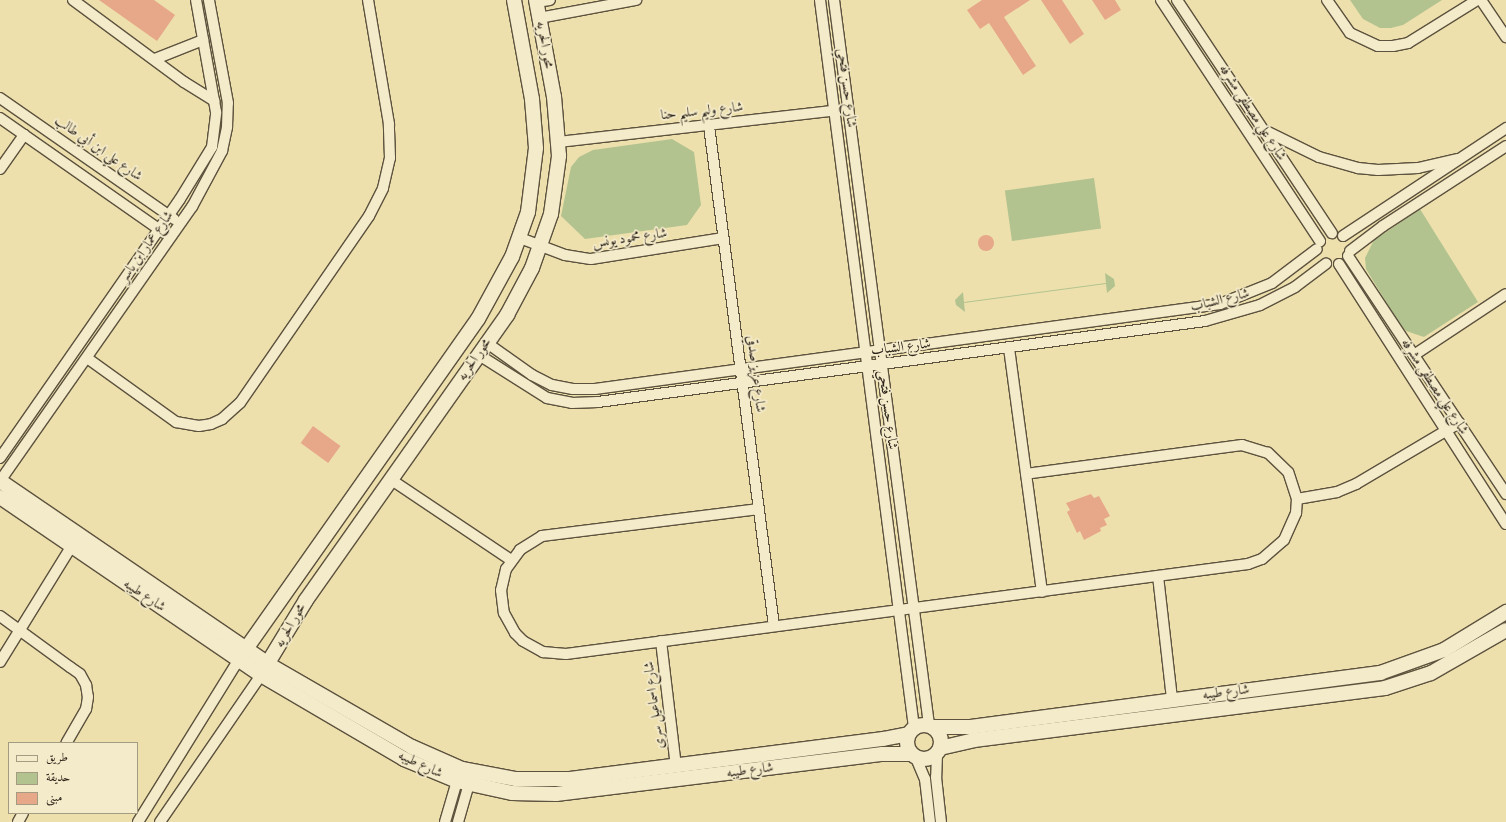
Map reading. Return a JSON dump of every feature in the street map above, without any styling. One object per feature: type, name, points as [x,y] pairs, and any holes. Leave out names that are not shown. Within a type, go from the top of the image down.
[{"type":"main road","name":"محور الحريه","points":[[242,655],[478,319],[502,279],[520,238],[531,196],[536,142],[532,99],[514,0]]},
{"type":"main road","name":"محور الحريه","points":[[264,670],[306,600],[479,355],[516,300],[540,246],[554,197],[559,142],[540,18],[541,1]]},
{"type":"main road","name":"شارع طيبه","points":[[0,481],[264,670],[404,759],[463,783],[512,793],[556,794],[883,754],[914,756]]},
{"type":"main road","name":"شارع طيبه","points":[[0,497],[72,547],[242,655]]},
{"type":"main road","name":"شارع طيبه","points":[[931,726],[970,727],[1172,699],[1380,673],[1444,650],[1506,612]]},
{"type":"main road","name":"شارع طيبه","points":[[938,751],[974,740],[1385,688],[1448,665],[1506,630]]},
{"type":"main road","name":"شارع طيبه","points":[[264,670],[424,754],[475,772],[516,779],[557,780],[676,766],[912,731]]},
{"type":"main road","points":[[931,726],[941,738],[938,751],[927,759],[914,756],[907,744],[912,731],[931,726]]},
{"type":"street","points":[[73,0],[214,101]]},
{"type":"street","name":"شارع عمار ابن ياسر","points":[[0,458],[159,230],[212,147],[216,124],[214,101],[196,0]]},
{"type":"street","name":"شارع عمار ابن ياسر","points":[[0,481],[171,237],[212,173],[222,151],[227,127],[228,103],[210,0]]},
{"type":"street","points":[[87,358],[166,416],[182,424],[199,426],[211,424],[222,419],[240,403],[369,216],[383,188],[390,158],[389,124],[368,0]]},
{"type":"street","points":[[540,18],[636,0]]},
{"type":"street","name":"شارع حسن فتحي","points":[[820,0],[899,610],[912,731]]},
{"type":"street","name":"شارع حسن فتحي","points":[[834,0],[881,365],[931,726]]},
{"type":"street","name":"شارع علي مصطفى مشرفه","points":[[1161,0],[1318,245]]},
{"type":"street","name":"شارع علي مصطفى مشرفه","points":[[1178,0],[1332,233]]},
{"type":"street","points":[[1327,0],[1350,32],[1378,46],[1393,46],[1408,43],[1477,0]]},
{"type":"street","points":[[1481,0],[1506,37]]},
{"type":"street","points":[[155,59],[203,40]]},
{"type":"street","name":"شارع علي ابن أبي طالب","points":[[0,98],[180,223]]},
{"type":"street","name":"شارع وليم سليم حنا","points":[[559,142],[848,109]]},
{"type":"street","points":[[0,118],[171,237]]},
{"type":"street","name":"شارع عزيز صدقي","points":[[709,126],[774,626]]},
{"type":"street","points":[[1343,236],[1506,128]]},
{"type":"street","points":[[1264,130],[1319,157],[1358,168],[1378,170],[1418,168],[1457,160]]},
{"type":"street","points":[[0,169],[24,135]]},
{"type":"street","points":[[1349,254],[1348,243],[1343,236],[1332,233],[1318,245],[1320,258],[1326,264],[1339,264],[1383,226],[1506,146]]},
{"type":"street","name":"شارع محمود يونس","points":[[520,238],[565,255],[591,259],[723,238]]},
{"type":"street","name":"شارع الشباب","points":[[487,343],[542,380],[573,390],[595,389],[740,368],[880,351],[1220,304],[1272,283],[1318,245]]},
{"type":"street","name":"شارع علي مصطفى مشرفه","points":[[1349,254],[1506,494]]},
{"type":"street","name":"شارع الشباب","points":[[479,355],[536,393],[572,404],[867,367],[1224,317],[1278,296],[1326,264]]},
{"type":"street","name":"شارع علي مصطفى مشرفه","points":[[1339,264],[1506,524]]},
{"type":"street","points":[[1414,355],[1506,294]]},
{"type":"street","points":[[1009,348],[1042,592]]},
{"type":"street","points":[[1297,499],[1324,495],[1356,484],[1459,423]]},
{"type":"street","points":[[759,509],[554,534],[530,542],[511,560],[501,590],[504,613],[515,633],[533,647],[555,654],[566,654],[1233,566],[1262,559],[1284,540],[1296,513],[1297,499],[1291,478],[1279,461],[1268,453],[1242,445],[1026,474]]},
{"type":"street","points":[[390,480],[511,560]]},
{"type":"street","points":[[0,662],[72,547]]},
{"type":"street","points":[[1158,576],[1172,699]]},
{"type":"street","points":[[0,616],[80,674],[86,685],[88,697],[86,709],[67,742]]},
{"type":"street","name":"شارع اسماعيل سرى","points":[[661,641],[676,766]]},
{"type":"street","points":[[138,822],[242,655]]},
{"type":"street","points":[[160,822],[264,670]]},
{"type":"street","points":[[938,751],[936,777],[941,822]]},
{"type":"street","points":[[914,756],[925,779],[930,822]]},
{"type":"street","points":[[445,822],[463,783]]},
{"type":"street","points":[[458,822],[463,783]]},
{"type":"green space","points":[[1350,0],[1442,0],[1403,25],[1391,28],[1380,28],[1363,19]]},
{"type":"green space","points":[[672,139],[694,152],[701,205],[687,225],[585,239],[561,216],[571,167],[579,157],[593,150]]},
{"type":"green space","points":[[1094,178],[1101,229],[1012,241],[1005,191]]},
{"type":"green space","points":[[1420,209],[1478,302],[1424,337],[1406,331],[1400,325],[1366,269],[1365,258],[1374,240]]},
{"type":"green space","points":[[1105,273],[1114,279],[1115,286],[1107,293],[1106,284],[964,303],[965,312],[956,305],[955,300],[963,292],[964,302],[1106,283]]},
{"type":"building","points":[[99,0],[154,0],[175,15],[157,41]]},
{"type":"building","points":[[982,0],[1030,0],[1004,17],[1036,66],[1023,75],[989,23],[980,29],[967,10]]},
{"type":"building","points":[[1041,0],[1062,0],[1084,34],[1070,44]]},
{"type":"building","points":[[1092,0],[1115,0],[1121,10],[1105,20]]},
{"type":"building","points":[[986,235],[992,237],[994,243],[992,249],[986,251],[980,249],[978,243],[980,237]]},
{"type":"building","points":[[313,426],[341,446],[328,463],[301,443]]},
{"type":"building","points":[[1091,494],[1094,498],[1099,496],[1110,516],[1104,519],[1107,525],[1100,528],[1101,531],[1084,540],[1080,531],[1077,533],[1067,512],[1070,510],[1066,503]]}]
